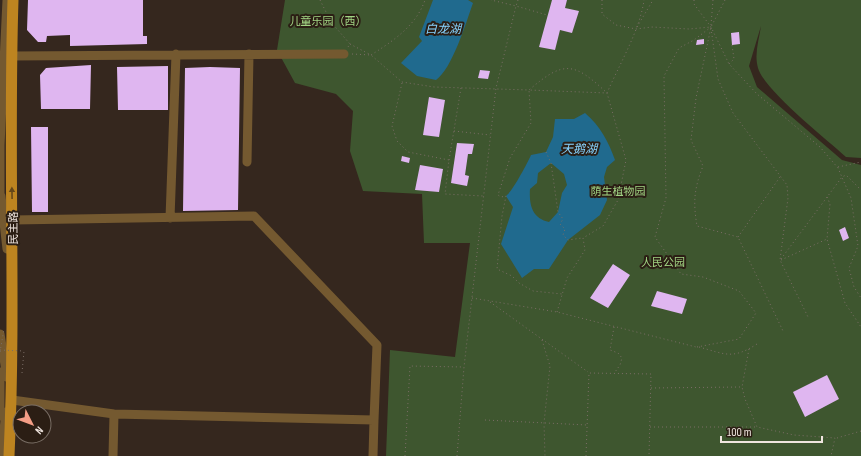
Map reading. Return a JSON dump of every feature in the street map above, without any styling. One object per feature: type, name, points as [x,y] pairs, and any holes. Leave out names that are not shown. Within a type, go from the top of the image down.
[{"type":"main road","name":"民主路","points":[[9,456],[12,400],[13,220],[4,102],[11,56],[13,0]]},
{"type":"street","points":[[0,77],[1,15],[3,0]]},
{"type":"street","points":[[0,208],[0,145],[4,102],[7,0]]},
{"type":"street","points":[[170,218],[176,54]]},
{"type":"street","points":[[247,162],[249,54]]},
{"type":"street","points":[[11,56],[344,54]]},
{"type":"street","points":[[0,416],[3,375],[7,240],[1,196]]},
{"type":"street","points":[[13,220],[254,216],[377,345],[373,456]]},
{"type":"street","points":[[1,456],[6,410],[3,375],[2,331]]},
{"type":"street","points":[[12,400],[114,414],[374,420]]},
{"type":"street","points":[[113,456],[114,414]]},
{"type":"path","points":[[320,0],[331,22],[350,44],[371,54],[402,82],[434,87],[607,93]]},
{"type":"path","points":[[344,54],[371,54],[400,36],[422,9],[425,0]]},
{"type":"path","points":[[491,0],[547,16]]},
{"type":"path","points":[[457,456],[464,367],[496,88],[518,0]]},
{"type":"path","points":[[602,0],[602,14],[616,26],[636,29],[652,27],[689,29],[711,26]]},
{"type":"path","points":[[607,93],[636,29],[643,10],[644,0]]},
{"type":"path","points":[[636,29],[653,0]]},
{"type":"path","points":[[694,0],[694,4],[711,26],[729,64],[757,94],[820,147],[838,168],[851,198],[858,246],[849,268],[854,287],[861,298]]},
{"type":"path","points":[[713,0],[711,26],[696,98],[691,140],[703,166],[698,179],[694,204],[697,226],[738,237],[783,331]]},
{"type":"path","points":[[697,347],[739,339],[756,313],[739,291],[702,276],[681,274],[656,237],[666,198],[664,76],[679,48],[694,40],[711,26],[725,0]]},
{"type":"path","points":[[711,26],[718,79],[733,114],[787,185],[788,198],[780,260],[809,319]]},
{"type":"path","points":[[344,54],[350,44]]},
{"type":"path","points":[[729,64],[734,59],[732,45]]},
{"type":"path","points":[[529,90],[548,74],[573,68],[588,75],[607,93],[626,160],[618,200],[603,226],[583,238],[568,240],[563,235],[565,229],[560,224],[563,219],[559,216],[551,163],[546,152]]},
{"type":"path","points":[[402,82],[392,126],[397,141],[408,152],[449,160]]},
{"type":"path","points":[[461,87],[453,131],[445,194],[484,196]]},
{"type":"path","points":[[529,90],[531,123],[510,158],[498,195],[506,196],[502,216],[496,269],[512,276],[519,283],[533,291],[562,294]]},
{"type":"path","points":[[453,131],[491,135]]},
{"type":"path","points":[[838,168],[861,162]]},
{"type":"path","points":[[842,177],[846,176],[861,190]]},
{"type":"path","points":[[738,237],[780,177]]},
{"type":"path","points":[[780,260],[842,177]]},
{"type":"path","points":[[826,197],[830,204],[827,239],[845,303],[861,326]]},
{"type":"path","points":[[557,312],[567,278],[584,250],[583,238]]},
{"type":"path","points":[[780,260],[827,239]]},
{"type":"path","points":[[472,298],[557,312],[731,355],[749,349],[757,344]]},
{"type":"path","points":[[489,301],[589,373],[615,372],[651,374],[649,456]]},
{"type":"path","points":[[614,326],[610,350],[618,353],[622,358],[620,365],[615,372]]},
{"type":"path","points":[[2,331],[0,351],[24,351],[22,373]]},
{"type":"path","points":[[542,339],[550,366],[544,423],[545,456]]},
{"type":"path","points":[[749,349],[742,387],[745,399],[757,427]]},
{"type":"path","points":[[405,456],[410,366],[464,367]]},
{"type":"path","points":[[586,456],[589,373]]},
{"type":"path","points":[[650,388],[742,387]]},
{"type":"path","points":[[485,420],[587,425]]},
{"type":"path","points":[[650,426],[757,427],[794,435],[836,438],[861,431]]},
{"type":"path","points":[[831,456],[836,438]]},
{"type":"green space","name":"人民公园","points":[[285,0],[861,0],[861,158],[846,157],[811,127],[771,89],[758,68],[756,58],[761,26],[749,66],[757,87],[842,160],[861,165],[861,456],[386,456],[390,350],[455,357],[470,243],[424,243],[422,194],[363,191],[350,151],[353,111],[336,94],[295,83],[277,50]]},
{"type":"water","name":"白龙湖","points":[[433,0],[468,0],[473,3],[453,56],[448,66],[436,80],[417,76],[401,63],[422,41],[419,37]]},
{"type":"water","name":"天鹅湖","points":[[585,113],[600,129],[607,140],[615,160],[607,167],[604,177],[607,200],[600,215],[568,240],[549,269],[534,269],[522,278],[501,244],[513,207],[506,196],[523,171],[531,155],[546,152],[553,137],[555,119],[574,119]],"holes":[[[551,163],[564,174],[567,185],[562,193],[558,212],[549,222],[543,220],[535,214],[533,210],[530,200],[530,189],[537,183],[538,173]]]},
{"type":"building","points":[[28,0],[143,0],[143,36],[147,36],[147,44],[70,46],[70,35],[47,36],[46,42],[38,42],[27,30]]},
{"type":"building","points":[[552,0],[567,0],[565,8],[579,11],[572,33],[560,30],[555,50],[539,47]]},
{"type":"building","points":[[739,32],[740,44],[732,45],[731,33]]},
{"type":"building","points":[[704,39],[704,44],[696,45],[697,40]]},
{"type":"building","points":[[91,65],[90,109],[41,109],[40,75],[46,68]]},
{"type":"building","points":[[168,66],[168,110],[118,110],[117,67]]},
{"type":"building","points":[[185,68],[240,68],[238,210],[183,211]]},
{"type":"building","points":[[480,70],[490,71],[488,79],[478,78]]},
{"type":"building","points":[[429,97],[445,100],[439,137],[423,135]]},
{"type":"building","points":[[31,127],[48,127],[48,212],[32,212]]},
{"type":"building","points":[[457,143],[474,144],[472,154],[468,154],[465,175],[469,176],[467,186],[451,183]]},
{"type":"building","points":[[402,156],[410,158],[409,163],[401,161]]},
{"type":"building","points":[[420,165],[443,169],[439,192],[415,190]]},
{"type":"building","points":[[845,227],[849,238],[843,241],[839,230]]},
{"type":"building","points":[[613,264],[630,275],[608,308],[590,298]]},
{"type":"building","points":[[657,291],[687,299],[682,314],[651,306]]},
{"type":"building","points":[[827,375],[839,399],[805,417],[793,392]]},
{"type":"park label","name":"儿童乐园（西）","points":[[328,21]]},
{"type":"park label","name":"荫生植物园","points":[[618,191]]}]
